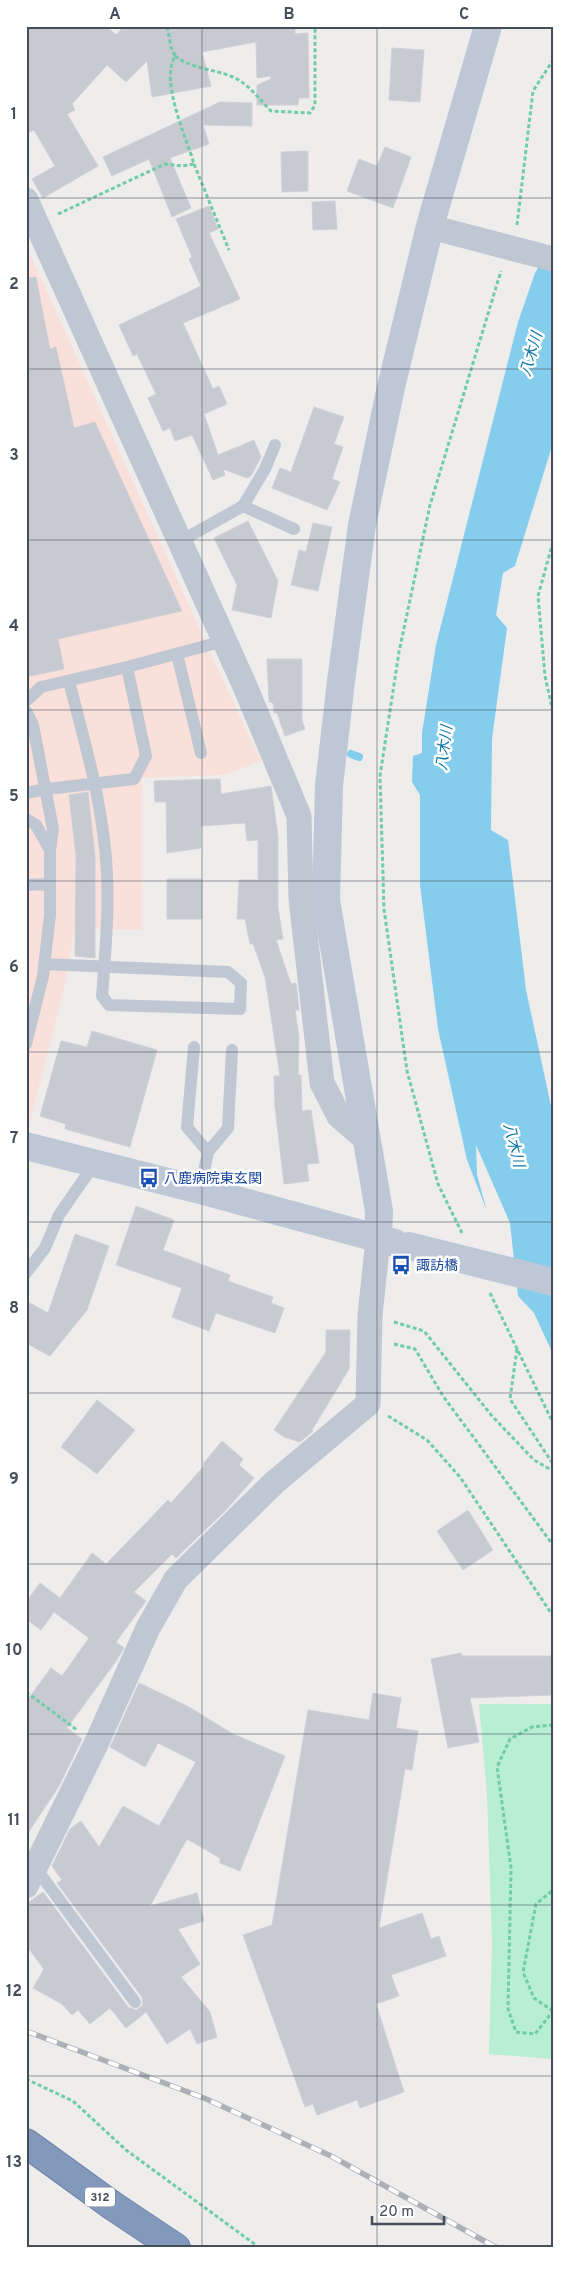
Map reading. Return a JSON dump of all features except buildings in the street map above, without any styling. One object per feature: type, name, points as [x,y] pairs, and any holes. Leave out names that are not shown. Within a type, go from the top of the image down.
[{"type":"highway","name":"312","points":[[26,2143],[113,2206],[176,2248]]},
{"type":"street","points":[[31,1877],[96,1744],[148,1628],[176,1579],[275,1482],[368,1404],[369,1326],[378,1240],[379,1211],[326,900],[329,786],[362,526],[391,387],[438,229],[488,26]]},
{"type":"street","points":[[26,200],[224,641],[299,816],[301,898],[322,1084],[339,1116],[366,1140]]},
{"type":"street","points":[[438,229],[553,259]]},
{"type":"street","points":[[26,1146],[200,1190],[378,1240],[553,1282]]},
{"type":"lane","points":[[179,542],[243,506],[265,469],[275,444]]},
{"type":"lane","points":[[243,506],[294,530]]},
{"type":"lane","points":[[26,701],[41,687],[127,667],[224,641]]},
{"type":"lane","points":[[177,654],[201,753]]},
{"type":"lane","points":[[26,793],[134,779],[146,756],[127,667]]},
{"type":"lane","points":[[44,964],[104,965],[228,972],[241,982],[240,1009],[109,1005],[102,996],[104,965],[106,882],[105,841],[95,783],[69,681]]},
{"type":"lane","points":[[26,711],[33,725],[54,829],[50,850],[50,914],[44,964],[26,1044]]},
{"type":"lane","points":[[26,819],[36,825],[50,850]]},
{"type":"lane","points":[[26,885],[50,884]]},
{"type":"lane","points":[[194,1047],[187,1127],[208,1152]]},
{"type":"lane","points":[[200,1190],[208,1152],[228,1128],[232,1050]]},
{"type":"lane","points":[[26,1272],[45,1248],[59,1215],[94,1164]]},
{"type":"lane","points":[[31,1877],[136,2002]]},
{"type":"path","points":[[167,26],[171,47],[175,56],[183,62],[234,78],[253,91],[271,111],[310,113],[315,106],[315,26]]},
{"type":"path","points":[[175,56],[170,73],[172,94],[194,164],[229,250]]},
{"type":"path","points":[[516,228],[519,220],[532,91],[553,60]]},
{"type":"path","points":[[37,224],[165,164],[182,166],[194,164]]},
{"type":"path","points":[[463,1236],[438,1184],[407,1071],[384,909],[380,776],[399,652],[430,506],[502,270]]},
{"type":"path","points":[[553,542],[538,596],[545,676],[553,712]]},
{"type":"path","points":[[488,1288],[553,1423]]},
{"type":"path","points":[[369,1326],[424,1332],[492,1416],[534,1460],[553,1472]]},
{"type":"path","points":[[369,1326],[415,1349],[443,1396],[553,1545]]},
{"type":"path","points":[[517,1349],[510,1398],[553,1464]]},
{"type":"path","points":[[368,1404],[427,1440],[460,1477],[553,1616]]},
{"type":"path","points":[[26,1692],[96,1744]]},
{"type":"path","points":[[553,1725],[532,1727],[510,1739],[497,1767],[511,1868],[508,2009],[516,2032],[535,2034],[553,2011],[534,1998],[523,1972],[536,1904],[553,1890]]},
{"type":"path","points":[[26,2079],[73,2101],[126,2150],[260,2248]]},
{"type":"shaded area","points":[[26,245],[261,761],[224,775],[142,778],[142,930],[75,928],[65,985],[29,1125],[26,1125]]},
{"type":"green space","points":[[479,1704],[553,1704],[553,2059],[489,2054],[492,1943],[487,1793]]},
{"type":"water","name":"八木川","points":[[553,244],[553,443],[515,566],[503,573],[496,615],[507,628],[492,739],[491,830],[508,840],[526,990],[553,1115],[553,1354],[534,1313],[518,1296],[510,1223],[476,1145],[477,1175],[487,1211],[467,1160],[438,1029],[420,885],[420,795],[412,782],[413,756],[422,753],[422,733],[436,645],[518,322],[535,273]]},
{"type":"waterway","points":[[351,754],[359,757]]},
{"type":"railway","points":[[26,2031],[204,2098],[331,2156],[497,2248]]},
{"type":"place","name":"八鹿病院東玄関","points":[[149,1178]]},
{"type":"place","name":"諏訪橋","points":[[401,1265]]}]
